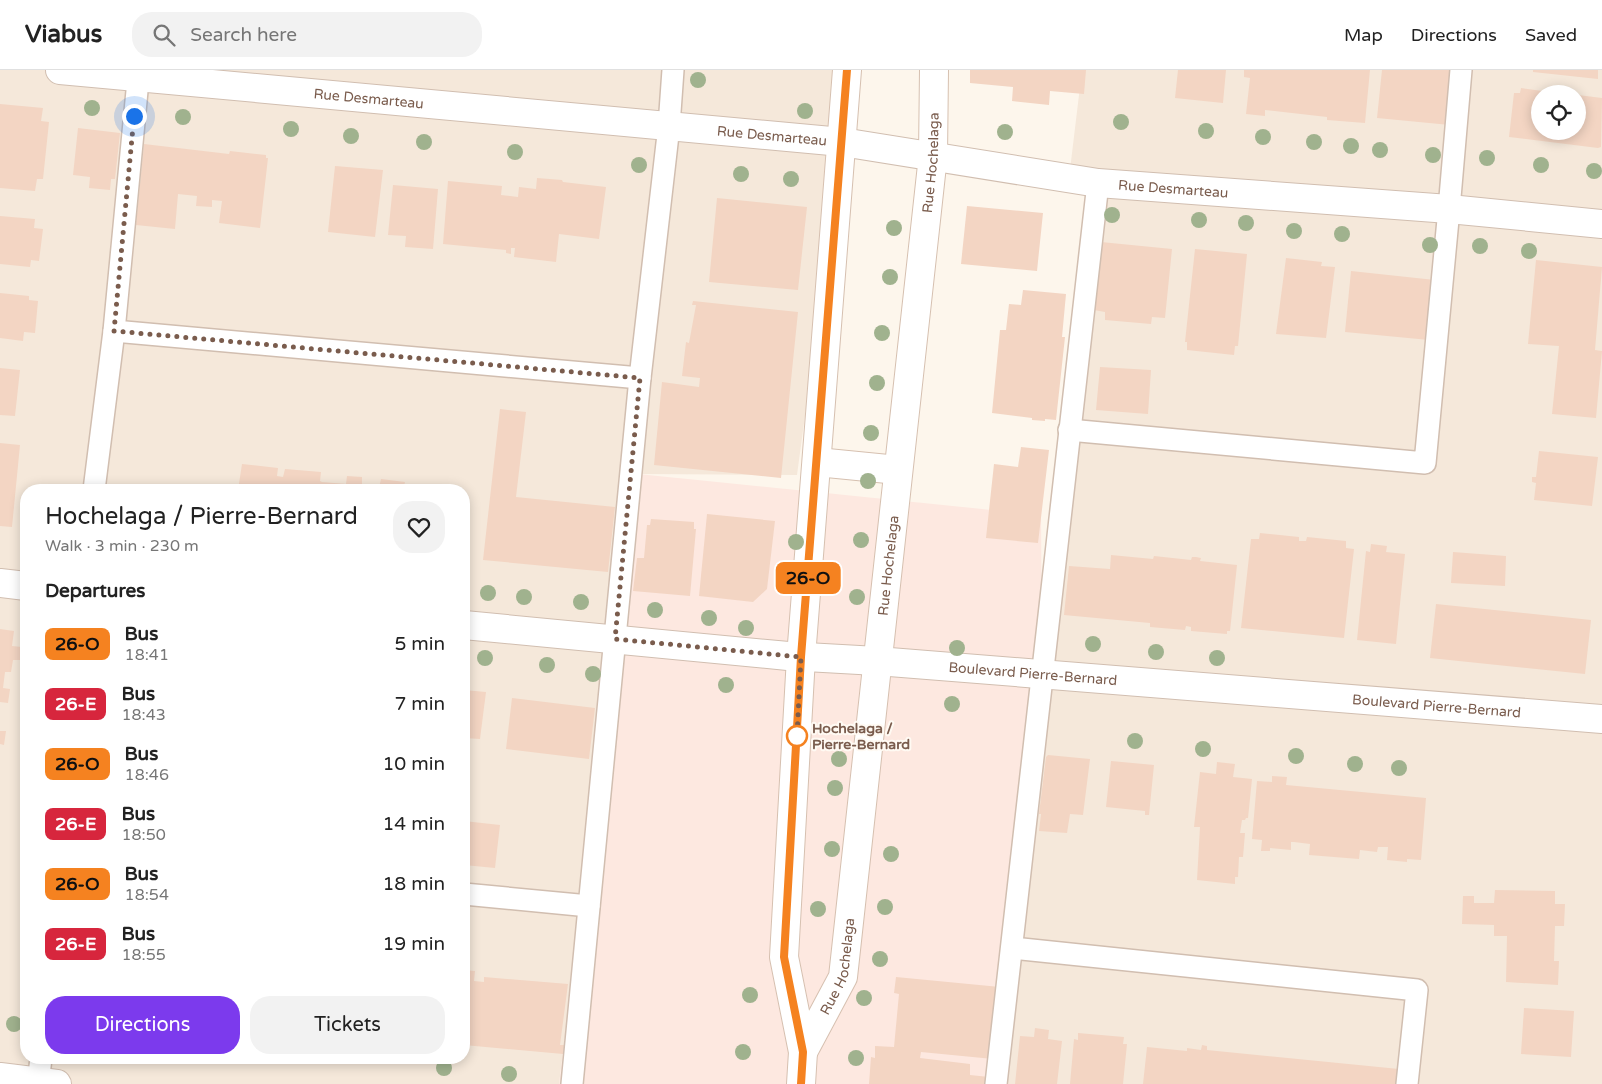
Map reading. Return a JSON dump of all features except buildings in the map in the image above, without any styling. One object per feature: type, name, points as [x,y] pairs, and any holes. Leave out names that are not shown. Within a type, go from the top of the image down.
[{"type":"street","name":"Rue Desmarteau","points":[[60,70],[139,74],[842,142],[1098,183],[1449,209],[1602,224]]},
{"type":"street","name":"Rue Hochelaga","points":[[801,1084],[803,1052],[784,957],[801,657],[847,70]]},
{"type":"street","name":"Rue Hochelaga","points":[[803,1052],[843,978],[932,156],[934,70]]},
{"type":"street","points":[[817,462],[898,470]]},
{"type":"street","points":[[0,583],[20,585]]},
{"type":"street","name":"Boulevard Pierre-Bernard","points":[[470,626],[801,657],[877,661],[1602,719]]},
{"type":"street","points":[[0,1077],[43,1077]]},
{"type":"lane","points":[[572,1084],[640,378],[669,126],[673,70]]},
{"type":"lane","points":[[1070,430],[1425,463],[1461,70]]},
{"type":"lane","points":[[95,484],[114,331],[139,74]]},
{"type":"lane","points":[[996,1084],[1098,183]]},
{"type":"lane","points":[[114,331],[640,378]]},
{"type":"lane","points":[[470,895],[589,906]]},
{"type":"lane","points":[[1012,948],[1417,990],[1407,1084]]},
{"type":"shaded area","points":[[0,70],[847,70],[842,142],[797,475],[638,474],[615,639],[559,1084],[0,1084],[0,578],[20,580],[20,1064],[470,1064],[470,484],[20,484],[20,577],[0,575]]},
{"type":"shaded area","points":[[1082,70],[1602,70],[1602,1084],[996,1084],[1098,183],[1069,178]]},
{"type":"shaded area","points":[[638,474],[1041,515],[1042,674],[996,1084],[559,1084]]},
{"type":"bus line","name":"26-O","points":[[801,1084],[803,1052],[784,957],[801,657],[847,70]]},
{"type":"place","name":"Hochelaga / Pierre-Bernard","points":[[797,736]]},
{"type":"route","points":[[134,116],[114,331],[640,378],[615,639],[801,657],[797,736]]}]
